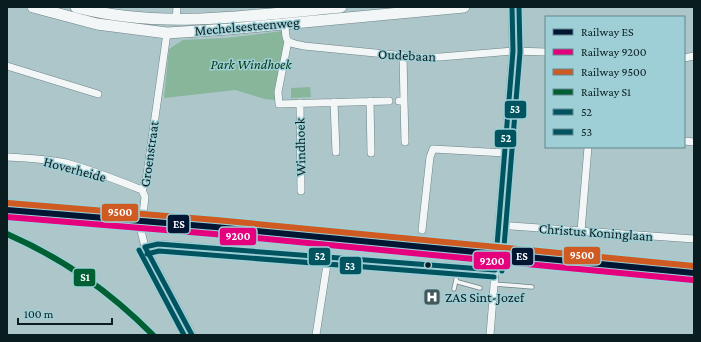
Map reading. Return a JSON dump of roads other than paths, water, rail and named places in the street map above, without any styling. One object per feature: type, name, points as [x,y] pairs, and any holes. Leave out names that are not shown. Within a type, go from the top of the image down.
[{"type":"main road","name":"Mechelsesteenweg","points":[[32,7],[97,24],[167,32],[229,29],[464,7]]},
{"type":"main road","name":"Mechelsesteenweg","points":[[76,7],[134,17],[176,20],[244,16],[341,7]]},
{"type":"street","points":[[176,20],[177,7]]},
{"type":"street","points":[[489,334],[513,51],[512,7]]},
{"type":"street","points":[[285,24],[286,37],[288,41]]},
{"type":"street","name":"Groenstraat","points":[[167,32],[147,175],[142,190],[145,197],[141,231],[145,247],[192,335]]},
{"type":"street","name":"Oudebaan","points":[[288,41],[292,44],[304,46],[403,56],[440,57],[513,51],[545,52]]},
{"type":"street","name":"Windhoek","points":[[288,41],[278,92],[279,104],[389,101]]},
{"type":"street","points":[[403,56],[402,101],[405,142]]},
{"type":"street","points":[[7,66],[98,94]]},
{"type":"street","points":[[370,101],[371,154]]},
{"type":"street","points":[[334,102],[336,152]]},
{"type":"street","name":"Windhoek","points":[[300,103],[301,191]]},
{"type":"street","points":[[581,231],[588,148]]},
{"type":"street","points":[[422,230],[430,157],[433,149],[505,153]]},
{"type":"street","name":"Hoverheide","points":[[7,157],[49,160],[65,163],[142,190]]},
{"type":"street","name":"Christus Koninglaan","points":[[499,225],[694,240]]},
{"type":"street","points":[[145,247],[158,244],[495,270]]},
{"type":"street","points":[[316,335],[328,258]]},
{"type":"lane","points":[[454,289],[457,268]]},
{"type":"lane","points":[[456,280],[458,282],[480,288]]},
{"type":"lane","points":[[494,284],[532,287]]},
{"type":"rail line","name":"9500","points":[[8,203],[216,220],[694,266]]},
{"type":"rail line","name":"ES","points":[[7,210],[215,227],[694,273]]},
{"type":"rail line","name":"9200","points":[[7,217],[214,234],[693,280]]},
{"type":"rail line","name":"S1","points":[[7,234],[48,254],[85,277],[120,304],[153,335]]},
{"type":"place","name":"ZAS Sint-Jozef","points":[[432,297]]},
{"type":"park label","name":"Park Windhoek","points":[[251,64]]}]
